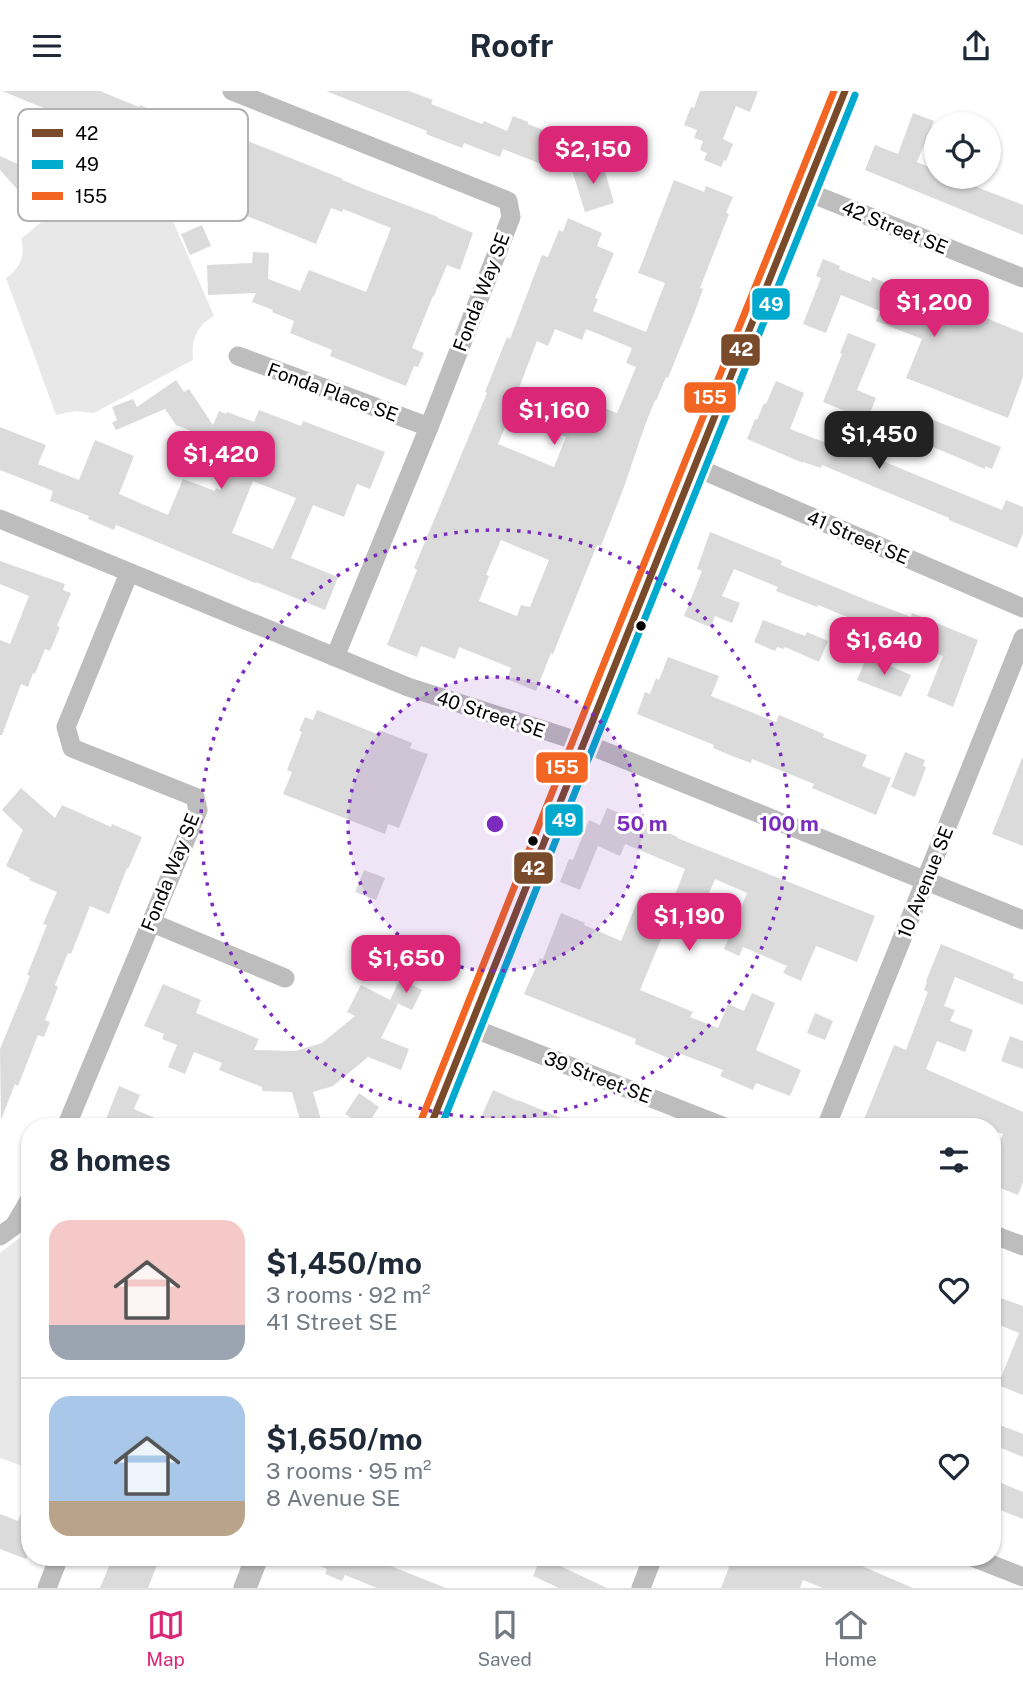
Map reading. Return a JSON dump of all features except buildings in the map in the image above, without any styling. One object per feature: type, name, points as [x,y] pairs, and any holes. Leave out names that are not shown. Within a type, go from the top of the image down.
[{"type":"street","name":"Fonda Way SE","points":[[232,91],[508,201],[511,217],[335,657]]},
{"type":"street","points":[[434,1118],[845,91]]},
{"type":"street","name":"42 Street SE","points":[[805,191],[1023,278]]},
{"type":"street","name":"Fonda Place SE","points":[[238,356],[429,427]]},
{"type":"street","name":"41 Street SE","points":[[693,466],[1023,608]]},
{"type":"street","name":"40 Street SE","points":[[0,519],[335,657],[450,701],[584,743],[1023,920]]},
{"type":"street","name":"Fonda Way SE","points":[[70,1118],[198,810],[195,797],[72,748],[66,727],[129,573]]},
{"type":"street","name":"10 Avenue SE","points":[[830,1118],[1023,638]]},
{"type":"street","points":[[150,922],[285,978]]},
{"type":"street","name":"39 Street SE","points":[[470,1027],[702,1118]]},
{"type":"street","points":[[0,1236],[14,1226],[21,1214]]},
{"type":"street","points":[[1001,1237],[1023,1246]]},
{"type":"street","points":[[47,1588],[56,1566]]},
{"type":"street","points":[[245,1588],[254,1566]]},
{"type":"street","points":[[641,1588],[650,1566]]},
{"type":"street","points":[[995,1566],[1023,1577]]},
{"type":"shaded area","points":[[42,221],[173,221],[214,316],[203,324],[196,334],[193,360],[94,413],[74,411],[56,415],[6,278],[21,261],[21,239]]},
{"type":"shaded area","points":[[21,1237],[21,1466],[0,1458],[0,1253]]},
{"type":"transit line","name":"155","points":[[422,1118],[834,91]]},
{"type":"transit line","name":"42","points":[[434,1118],[845,91]]},
{"type":"transit line","name":"49","points":[[445,1118],[855,95]]}]
